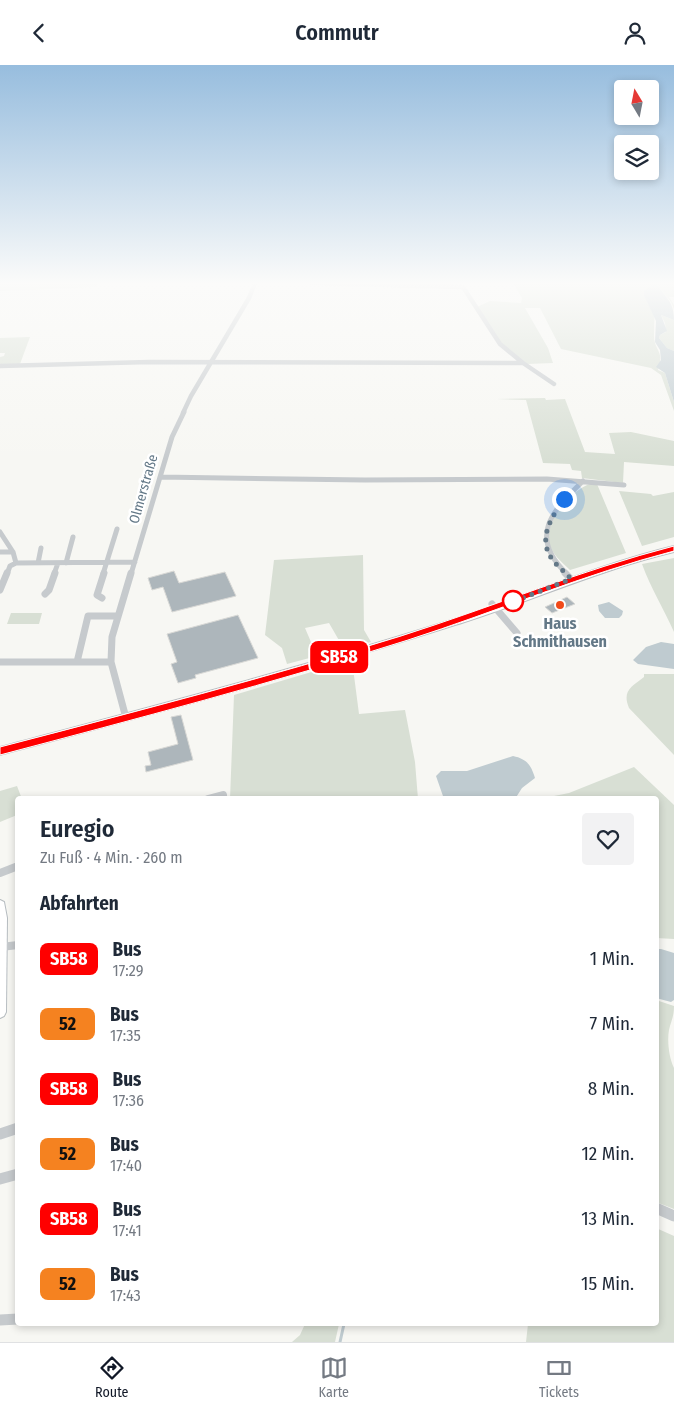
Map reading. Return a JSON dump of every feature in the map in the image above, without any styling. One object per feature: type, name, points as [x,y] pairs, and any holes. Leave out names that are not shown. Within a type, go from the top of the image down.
[{"type":"main road","points":[[0,751],[126,718],[384,644],[571,579],[674,549]]},
{"type":"street","name":"Olmerstraße","points":[[126,718],[110,662],[111,644],[118,616],[172,437],[181,416],[223,343]]},
{"type":"street","points":[[499,343],[523,363],[554,384]]},
{"type":"street","points":[[0,366],[211,362],[523,363]]},
{"type":"street","points":[[160,477],[355,480],[546,479],[624,485]]},
{"type":"street","points":[[571,579],[552,559],[546,546],[545,533],[553,514],[564,499],[583,481]]},
{"type":"street","points":[[102,599],[97,595],[104,566],[108,562],[117,529]]},
{"type":"street","points":[[0,532],[13,552],[16,563]]},
{"type":"street","points":[[66,563],[73,537]]},
{"type":"street","points":[[38,563],[41,548]]},
{"type":"street","points":[[0,552],[13,552]]},
{"type":"street","points":[[0,590],[10,566],[16,563],[135,562]]},
{"type":"street","points":[[45,594],[49,590],[58,563]]},
{"type":"street","points":[[0,572],[8,572]]},
{"type":"street","points":[[494,606],[517,633]]},
{"type":"street","points":[[78,662],[88,616],[118,616]]},
{"type":"street","points":[[0,662],[110,662]]},
{"type":"street","points":[[0,873],[15,867]]},
{"type":"street","points":[[0,905],[2,918],[0,1012]]},
{"type":"street","points":[[1,947],[15,945]]},
{"type":"street","points":[[0,1134],[15,1129]]},
{"type":"street","points":[[0,1179],[15,1175]]},
{"type":"street","points":[[659,1209],[674,1216]]},
{"type":"street","points":[[0,1320],[15,1319]]},
{"type":"shaded area","points":[[0,343],[28,343],[20,364],[0,365],[0,357],[4,356],[5,353],[0,353]]},
{"type":"shaded area","points":[[500,343],[545,343],[553,363],[527,364]]},
{"type":"shaded area","points":[[558,343],[655,343],[660,354],[658,370],[665,373],[674,402],[674,411],[661,375],[651,368],[561,349]]},
{"type":"shaded area","points":[[655,343],[663,343],[667,348],[674,351],[674,402],[665,373],[656,367],[661,360],[660,350]]},
{"type":"shaded area","points":[[663,343],[674,343],[674,351],[667,348]]},
{"type":"shaded area","points":[[545,398],[546,400],[565,399],[585,452],[615,454],[609,433],[631,432],[674,441],[674,466],[624,462],[623,483],[582,478],[581,471],[572,470],[570,464],[543,463],[526,400],[497,399]]},
{"type":"shaded area","points":[[590,484],[597,484],[626,553],[570,570],[557,557],[550,546],[549,534],[551,525],[555,516],[568,499]]},
{"type":"shaded area","points":[[619,491],[651,494],[653,496],[674,492],[674,537],[642,546]]},
{"type":"shaded area","points":[[363,555],[364,630],[371,642],[344,649],[329,623],[305,628],[317,656],[287,664],[282,648],[265,635],[274,560]]},
{"type":"shaded area","points":[[674,558],[674,632],[642,564]]},
{"type":"shaded area","points":[[609,602],[623,611],[619,618],[605,618],[599,611],[598,605]]},
{"type":"shaded area","points":[[11,613],[42,613],[39,624],[7,624]]},
{"type":"shaded area","points":[[661,642],[674,644],[674,669],[638,664],[633,660],[646,647]]},
{"type":"shaded area","points":[[352,660],[359,714],[405,710],[415,762],[418,796],[230,796],[234,695]]},
{"type":"shaded area","points":[[644,674],[674,674],[674,755],[629,708],[627,693],[644,677]]},
{"type":"shaded area","points":[[513,756],[528,763],[535,778],[522,788],[517,796],[443,796],[436,776],[441,771],[467,771]]},
{"type":"shaded area","points":[[634,767],[674,805],[674,939],[659,938],[659,796],[554,796],[569,793]]},
{"type":"shaded area","points":[[17,786],[21,796],[15,796],[15,816],[0,822],[0,791]]},
{"type":"shaded area","points":[[659,949],[674,953],[674,1000],[671,1002],[659,999]]},
{"type":"shaded area","points":[[659,1001],[674,1006],[668,1039],[674,1068],[674,1209],[659,1203]]},
{"type":"shaded area","points":[[659,1229],[674,1236],[674,1342],[526,1342],[528,1326],[659,1326]]},
{"type":"shaded area","points":[[304,1326],[339,1326],[335,1342],[292,1342],[300,1335]]},
{"type":"building","points":[[174,571],[179,583],[225,572],[236,596],[172,612],[163,587],[152,590],[148,578]]},
{"type":"building","name":"Haus Schmithausen","points":[[567,597],[575,604],[552,613],[545,607]]},
{"type":"building","points":[[238,615],[258,658],[195,675],[196,678],[178,683],[171,664],[177,662],[167,634]]},
{"type":"building","points":[[181,715],[193,760],[146,772],[145,766],[151,765],[148,752],[178,744],[171,717]]},
{"type":"waterway","points":[[340,1342],[344,1326]]},
{"type":"bus line","name":"SB58","points":[[0,751],[126,718],[384,644],[478,615],[571,579],[620,563],[674,549]]},
{"type":"place","name":"Haus Schmithausen","points":[[560,605]]},
{"type":"route","points":[[513,601],[510,603],[571,579],[552,559],[546,546],[545,533],[553,514],[564,499]]}]
